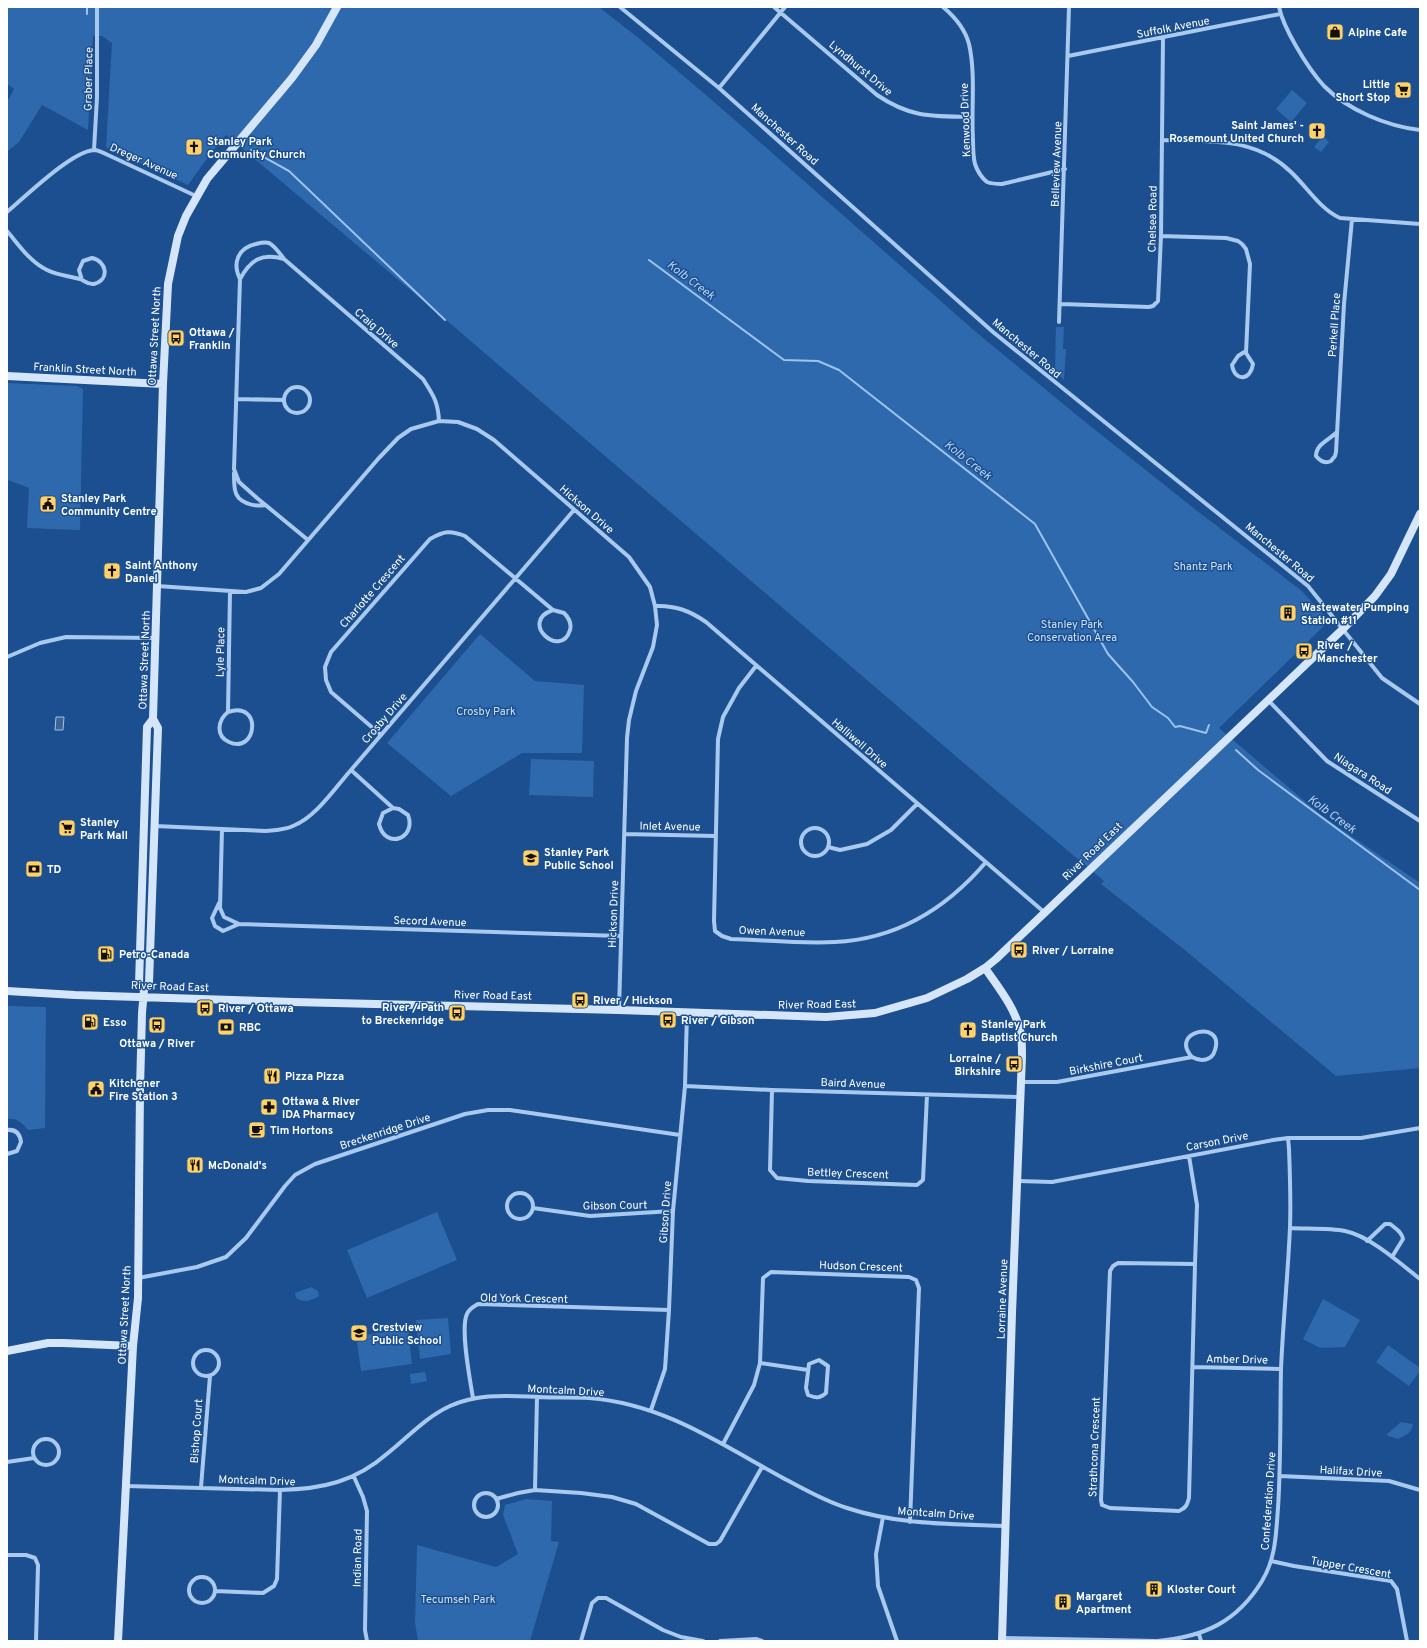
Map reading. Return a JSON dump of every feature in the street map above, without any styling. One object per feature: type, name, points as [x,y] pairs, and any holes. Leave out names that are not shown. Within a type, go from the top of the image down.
[{"type":"street","name":"Graber Place","points":[[94,150],[97,97],[97,7]]},
{"type":"street","name":"Ottawa Street North","points":[[143,993],[149,983],[155,826],[158,728],[153,719],[159,488],[168,284],[178,236],[196,196],[220,162],[292,78],[316,45],[337,7]]},
{"type":"street","name":"Manchester Road","points":[[620,7],[719,88],[993,332],[1308,586],[1382,678],[1420,704]]},
{"type":"street","name":"Lyndhurst Drive","points":[[774,7],[877,95],[892,105],[904,111],[929,116],[972,117]]},
{"type":"street","points":[[719,88],[785,7]]},
{"type":"street","name":"Kenwood Drive","points":[[943,7],[959,24],[968,43],[972,76],[972,117],[975,164],[982,177],[987,182],[1002,184],[1065,169]]},
{"type":"street","name":"Belleview Avenue","points":[[1059,322],[1069,7]]},
{"type":"street","points":[[1279,7],[1280,14],[1306,64],[1332,92],[1359,111],[1375,118],[1420,130]]},
{"type":"street","name":"Suffolk Avenue","points":[[1068,56],[1280,14]]},
{"type":"street","name":"Chelsea Road","points":[[1060,304],[1154,306],[1158,301],[1161,236],[1163,38]]},
{"type":"street","points":[[1162,140],[1231,143],[1248,146],[1268,154],[1279,161],[1292,172],[1329,211],[1340,218],[1420,224]]},
{"type":"street","name":"Dreger Avenue","points":[[7,212],[68,161],[85,152],[94,150],[108,154],[196,196]]},
{"type":"street","name":"Perkell Place","points":[[1336,432],[1317,449],[1316,456],[1320,461],[1329,462],[1333,459],[1336,452],[1344,304],[1352,219]]},
{"type":"street","points":[[7,231],[28,257],[46,270],[82,280],[90,284],[99,282],[103,277],[105,268],[101,262],[92,258],[83,261],[79,270],[82,280]]},
{"type":"street","points":[[1161,236],[1226,238],[1238,241],[1246,249],[1250,264],[1246,354],[1252,360],[1253,365],[1247,377],[1242,378],[1237,376],[1233,371],[1232,365],[1238,356],[1246,351]]},
{"type":"street","name":"Craig Drive","points":[[265,505],[251,505],[238,498],[235,491],[234,469],[240,279],[236,271],[236,261],[247,246],[264,242],[269,244],[284,260],[423,379],[435,398],[439,421]]},
{"type":"street","points":[[240,279],[246,268],[254,261],[264,257],[273,256],[284,260]]},
{"type":"street","name":"Franklin Street North","points":[[7,376],[163,384]]},
{"type":"street","points":[[297,387],[306,390],[310,400],[307,409],[297,414],[288,410],[284,400],[288,391],[297,387]]},
{"type":"street","points":[[236,399],[284,400]]},
{"type":"street","name":"Hickson Drive","points":[[157,586],[246,592],[261,588],[279,574],[378,459],[398,438],[411,429],[439,421],[458,422],[477,429],[629,557],[650,586],[655,606],[657,625],[653,647],[636,691],[629,720],[627,738],[619,1010]]},
{"type":"street","points":[[234,469],[239,482],[308,540]]},
{"type":"street","name":"Crosby Drive","points":[[155,826],[266,831],[292,827],[304,821],[381,736],[574,510]]},
{"type":"street","name":"River Road East","points":[[7,991],[75,995],[143,993],[293,1002],[826,1017],[875,1013],[927,998],[985,968],[1343,629],[1375,596],[1391,574],[1420,514]]},
{"type":"street","name":"Charlotte Crescent","points":[[381,736],[331,692],[326,680],[325,667],[331,652],[430,539],[441,532],[454,532],[465,536],[554,610]]},
{"type":"street","name":"Lyle Place","points":[[228,712],[234,710],[240,711],[246,713],[250,718],[253,724],[253,730],[251,736],[247,740],[235,744],[224,739],[221,733],[220,721],[228,712],[230,591]]},
{"type":"street","name":"Halliwell Drive","points":[[655,606],[670,606],[691,612],[706,622],[1044,912]]},
{"type":"street","points":[[554,610],[564,613],[570,622],[568,634],[558,641],[552,641],[546,638],[540,628],[540,622],[543,616],[554,610]]},
{"type":"street","points":[[7,658],[40,643],[66,637],[155,638]]},
{"type":"street","name":"Owen Avenue","points":[[756,666],[739,688],[723,716],[718,739],[715,836],[715,931],[722,936],[731,939],[834,942],[890,932],[908,925],[936,909],[962,888],[986,862]]},
{"type":"street","name":"Niagara Road","points":[[1267,700],[1327,761],[1420,821]]},
{"type":"street","name":"Ottawa Street North","points":[[118,1641],[133,1346],[138,1278],[140,1089],[143,993],[139,984],[141,894],[147,727],[153,719]]},
{"type":"street","points":[[351,770],[393,808],[404,811],[410,821],[410,826],[407,833],[396,839],[389,838],[384,835],[379,824],[383,813],[393,808]]},
{"type":"street","points":[[828,847],[840,850],[867,844],[891,830],[917,804]]},
{"type":"street","points":[[817,828],[827,834],[829,843],[828,847],[822,854],[810,855],[802,848],[801,838],[807,830],[817,828]]},
{"type":"street","name":"Secord Avenue","points":[[222,829],[219,903],[224,917],[239,924],[622,936]]},
{"type":"street","name":"Inlet Avenue","points":[[625,834],[715,836]]},
{"type":"street","name":"Secord Avenue","points":[[219,903],[212,918],[215,926],[223,931],[239,924]]},
{"type":"street","name":"Lorraine Avenue","points":[[985,968],[1009,1003],[1017,1020],[1021,1034],[1022,1082],[1002,1640]]},
{"type":"street","name":"Gibson Drive","points":[[651,1410],[665,1369],[674,1212],[684,1086],[687,1013]]},
{"type":"street","name":"Birkshire Court","points":[[1022,1082],[1057,1082],[1192,1057],[1202,1060],[1214,1054],[1216,1048],[1216,1041],[1210,1033],[1205,1031],[1197,1031],[1189,1038],[1187,1049],[1192,1057]]},
{"type":"street","name":"Baird Avenue","points":[[684,1086],[1021,1097]]},
{"type":"street","name":"Bettley Crescent","points":[[772,1090],[770,1170],[776,1178],[808,1181],[917,1185],[923,1180],[927,1095]]},
{"type":"street","name":"Breckenridge Drive","points":[[138,1278],[197,1267],[226,1257],[246,1238],[295,1175],[315,1164],[465,1114],[488,1110],[510,1110],[680,1135]]},
{"type":"street","name":"Carson Drive","points":[[1018,1181],[1052,1182],[1288,1138],[1361,1138],[1420,1128]]},
{"type":"street","points":[[7,1130],[15,1131],[21,1142],[17,1151],[7,1154]]},
{"type":"street","name":"Confederation Drive","points":[[1002,1640],[1157,1641],[1199,1634],[1217,1626],[1235,1614],[1250,1599],[1263,1580],[1275,1549],[1280,1476],[1281,1369],[1290,1228],[1288,1138]]},
{"type":"street","name":"Strathcona Crescent","points":[[1189,1156],[1197,1205],[1189,1498],[1184,1509],[1179,1511],[1106,1507],[1102,1505],[1101,1500],[1110,1271],[1113,1266],[1118,1263],[1195,1264]]},
{"type":"street","points":[[522,1193],[531,1198],[533,1208],[528,1217],[520,1219],[513,1217],[507,1208],[510,1198],[522,1193]]},
{"type":"street","name":"Gibson Court","points":[[533,1208],[590,1216],[674,1212]]},
{"type":"street","points":[[1367,1241],[1385,1224],[1390,1224],[1398,1230],[1402,1236],[1402,1239],[1392,1257]]},
{"type":"street","points":[[1290,1228],[1345,1231],[1367,1241],[1392,1257],[1420,1279]]},
{"type":"street","name":"Hudson Crescent","points":[[723,1444],[754,1385],[760,1363],[764,1278],[766,1275],[771,1272],[909,1276],[916,1280],[919,1288],[910,1522]]},
{"type":"street","name":"Old York Crescent","points":[[473,1398],[464,1341],[466,1315],[470,1308],[478,1304],[669,1310]]},
{"type":"street","points":[[7,1352],[48,1343],[133,1346]]},
{"type":"street","name":"Bishop Court","points":[[201,1487],[210,1376],[217,1370],[219,1364],[218,1357],[213,1352],[201,1350],[194,1358],[194,1368],[200,1375],[206,1377],[210,1376]]},
{"type":"street","points":[[819,1360],[828,1366],[826,1392],[821,1397],[816,1398],[808,1395],[806,1388],[808,1370],[809,1364],[819,1360]]},
{"type":"street","points":[[760,1363],[808,1370]]},
{"type":"street","name":"Amber Drive","points":[[1193,1367],[1281,1369]]},
{"type":"street","name":"Montcalm Drive","points":[[126,1486],[301,1490],[354,1477],[386,1456],[425,1421],[449,1407],[473,1398],[505,1396],[590,1398],[627,1404],[651,1410],[677,1420],[723,1444],[762,1467],[814,1494],[846,1508],[910,1522],[1005,1526]]},
{"type":"street","points":[[535,1490],[537,1397]]},
{"type":"street","points":[[50,1439],[54,1441],[58,1447],[58,1457],[49,1465],[40,1464],[34,1458],[33,1449],[39,1440],[50,1439]]},
{"type":"street","points":[[7,1462],[34,1458]]},
{"type":"street","points":[[496,1499],[535,1490],[581,1492],[612,1497],[636,1504],[709,1544],[716,1544],[720,1541],[762,1467]]},
{"type":"street","name":"Halifax Drive","points":[[1280,1476],[1388,1481],[1420,1490]]},
{"type":"street","name":"Indian Road","points":[[354,1477],[363,1497],[366,1511],[365,1630],[367,1641]]},
{"type":"street","points":[[215,1590],[263,1593],[274,1586],[277,1579],[280,1490]]},
{"type":"street","points":[[480,1495],[491,1495],[496,1499],[498,1506],[493,1516],[485,1517],[477,1513],[475,1509],[475,1502],[480,1495]]},
{"type":"street","points":[[883,1517],[876,1554],[878,1586],[897,1641]]},
{"type":"street","points":[[7,1555],[35,1558],[38,1565],[36,1641]]},
{"type":"street","name":"Tupper Crescent","points":[[1271,1561],[1391,1581],[1397,1589],[1407,1641]]},
{"type":"street","points":[[197,1578],[205,1578],[213,1583],[215,1590],[212,1599],[202,1604],[191,1598],[189,1588],[192,1582],[197,1578]]},
{"type":"street","points":[[581,1641],[592,1603],[598,1598],[606,1598],[663,1630],[681,1637],[703,1641]]},
{"type":"street","points":[[1199,1634],[1201,1641]]},
{"type":"street","points":[[720,1641],[756,1639],[762,1641]]},
{"type":"green space","name":"Stanley Park Conservation Area","points":[[7,7],[599,7],[641,40],[713,101],[976,332],[1079,417],[1196,510],[1302,591],[1329,621],[1219,728],[1322,816],[1420,883],[1420,1068],[1336,1076],[1186,951],[1101,884],[1104,881],[993,788],[452,325],[226,135],[188,185],[106,147],[112,43],[102,36],[93,36],[88,130],[42,105],[19,142],[7,152],[7,102],[14,89],[7,84]]},
{"type":"green space","points":[[1292,90],[1307,103],[1291,122],[1276,109]]},
{"type":"green space","points":[[1323,136],[1329,142],[1321,152],[1314,147]]},
{"type":"green space","points":[[1056,327],[1064,327],[1063,349],[1066,349],[1064,380],[1055,371]]},
{"type":"green space","points":[[7,383],[77,386],[83,389],[80,530],[27,528],[29,488],[8,480],[7,497]]},
{"type":"green space","name":"Crosby Park","points":[[480,634],[535,681],[584,685],[582,753],[522,753],[451,796],[387,743]]},
{"type":"green space","points":[[531,759],[594,761],[593,797],[529,795]]},
{"type":"green space","points":[[7,1006],[46,1007],[45,1128],[28,1130],[24,1125],[14,1119],[7,1119]]},
{"type":"green space","points":[[437,1212],[457,1260],[367,1298],[347,1250]]},
{"type":"green space","points":[[311,1287],[318,1291],[319,1296],[308,1301],[296,1298],[295,1293]]},
{"type":"green space","points":[[1323,1299],[1360,1320],[1345,1347],[1320,1348],[1303,1339]]},
{"type":"green space","points":[[448,1318],[451,1354],[420,1359],[416,1320]]},
{"type":"green space","points":[[408,1329],[412,1364],[361,1371],[356,1336]]},
{"type":"green space","points":[[1388,1345],[1420,1368],[1420,1371],[1409,1386],[1376,1362]]},
{"type":"green space","points":[[425,1372],[427,1381],[411,1384],[410,1374]]},
{"type":"green space","points":[[1401,1422],[1413,1424],[1408,1433],[1398,1439],[1386,1435]]},
{"type":"green space","name":"Tecumseh Park","points":[[526,1499],[552,1501],[551,1541],[559,1542],[530,1641],[418,1641],[415,1623],[417,1545],[496,1567],[518,1554],[503,1515],[505,1505]]},
{"type":"shaded area","points":[[56,717],[64,717],[63,730],[55,730]]},
{"type":"waterway","points":[[87,7],[87,14]]},
{"type":"waterway","points":[[251,150],[289,171],[445,320]]},
{"type":"waterway","name":"Kolb Creek","points":[[649,260],[784,360],[818,361],[839,370],[1035,524],[1108,654],[1133,682],[1152,707],[1168,718],[1175,727],[1180,726],[1206,733],[1209,725]]},
{"type":"waterway","name":"Kolb Creek","points":[[1236,750],[1258,770],[1420,890]]},
{"type":"place","name":"Alpine Cafe","points":[[1335,32]]},
{"type":"place","name":"Little Short Stop","points":[[1403,90]]},
{"type":"place","name":"Saint James' - Rosemount United Church","points":[[1317,131]]},
{"type":"place","name":"Stanley Park Community Church","points":[[194,147]]},
{"type":"place","name":"Ottawa / Franklin","points":[[176,338]]},
{"type":"place","name":"Stanley Park Community Centre","points":[[48,504]]},
{"type":"place","name":"Saint Anthony Daniel","points":[[112,571]]},
{"type":"place","name":"Wastewater Pumping Station #11","points":[[1288,613]]},
{"type":"place","name":"River / Manchester","points":[[1304,651]]},
{"type":"place","name":"Stanley Park Mall","points":[[67,828]]},
{"type":"place","name":"Stanley Park Public School","points":[[531,858]]},
{"type":"place","name":"TD","points":[[34,869]]},
{"type":"place","name":"River / Lorraine","points":[[1019,950]]},
{"type":"place","name":"Petro-Canada","points":[[106,954]]},
{"type":"place","name":"River / Hickson","points":[[580,1000]]},
{"type":"place","name":"River / Ottawa","points":[[205,1008]]},
{"type":"place","name":"River / Path to Breckenridge","points":[[457,1013]]},
{"type":"place","name":"River / Gibson","points":[[668,1020]]},
{"type":"place","name":"Esso","points":[[90,1022]]},
{"type":"place","name":"Ottawa / River","points":[[157,1025]]},
{"type":"place","name":"RBC","points":[[226,1027]]},
{"type":"place","name":"Stanley Park Baptist Church","points":[[968,1030]]},
{"type":"place","name":"Lorraine / Birkshire","points":[[1014,1064]]},
{"type":"place","name":"Pizza Pizza","points":[[272,1076]]},
{"type":"place","name":"Kitchener Fire Station 3","points":[[96,1089]]},
{"type":"place","name":"Ottawa & River IDA Pharmacy","points":[[269,1107]]},
{"type":"place","name":"Tim Hortons","points":[[257,1130]]},
{"type":"place","name":"McDonald's","points":[[195,1165]]},
{"type":"place","name":"Crestview Public School","points":[[359,1333]]},
{"type":"place","name":"Kloster Court","points":[[1154,1589]]},
{"type":"place","name":"Margaret Apartment","points":[[1063,1602]]},
{"type":"park label","name":"Shantz Park","points":[[1203,566]]}]
